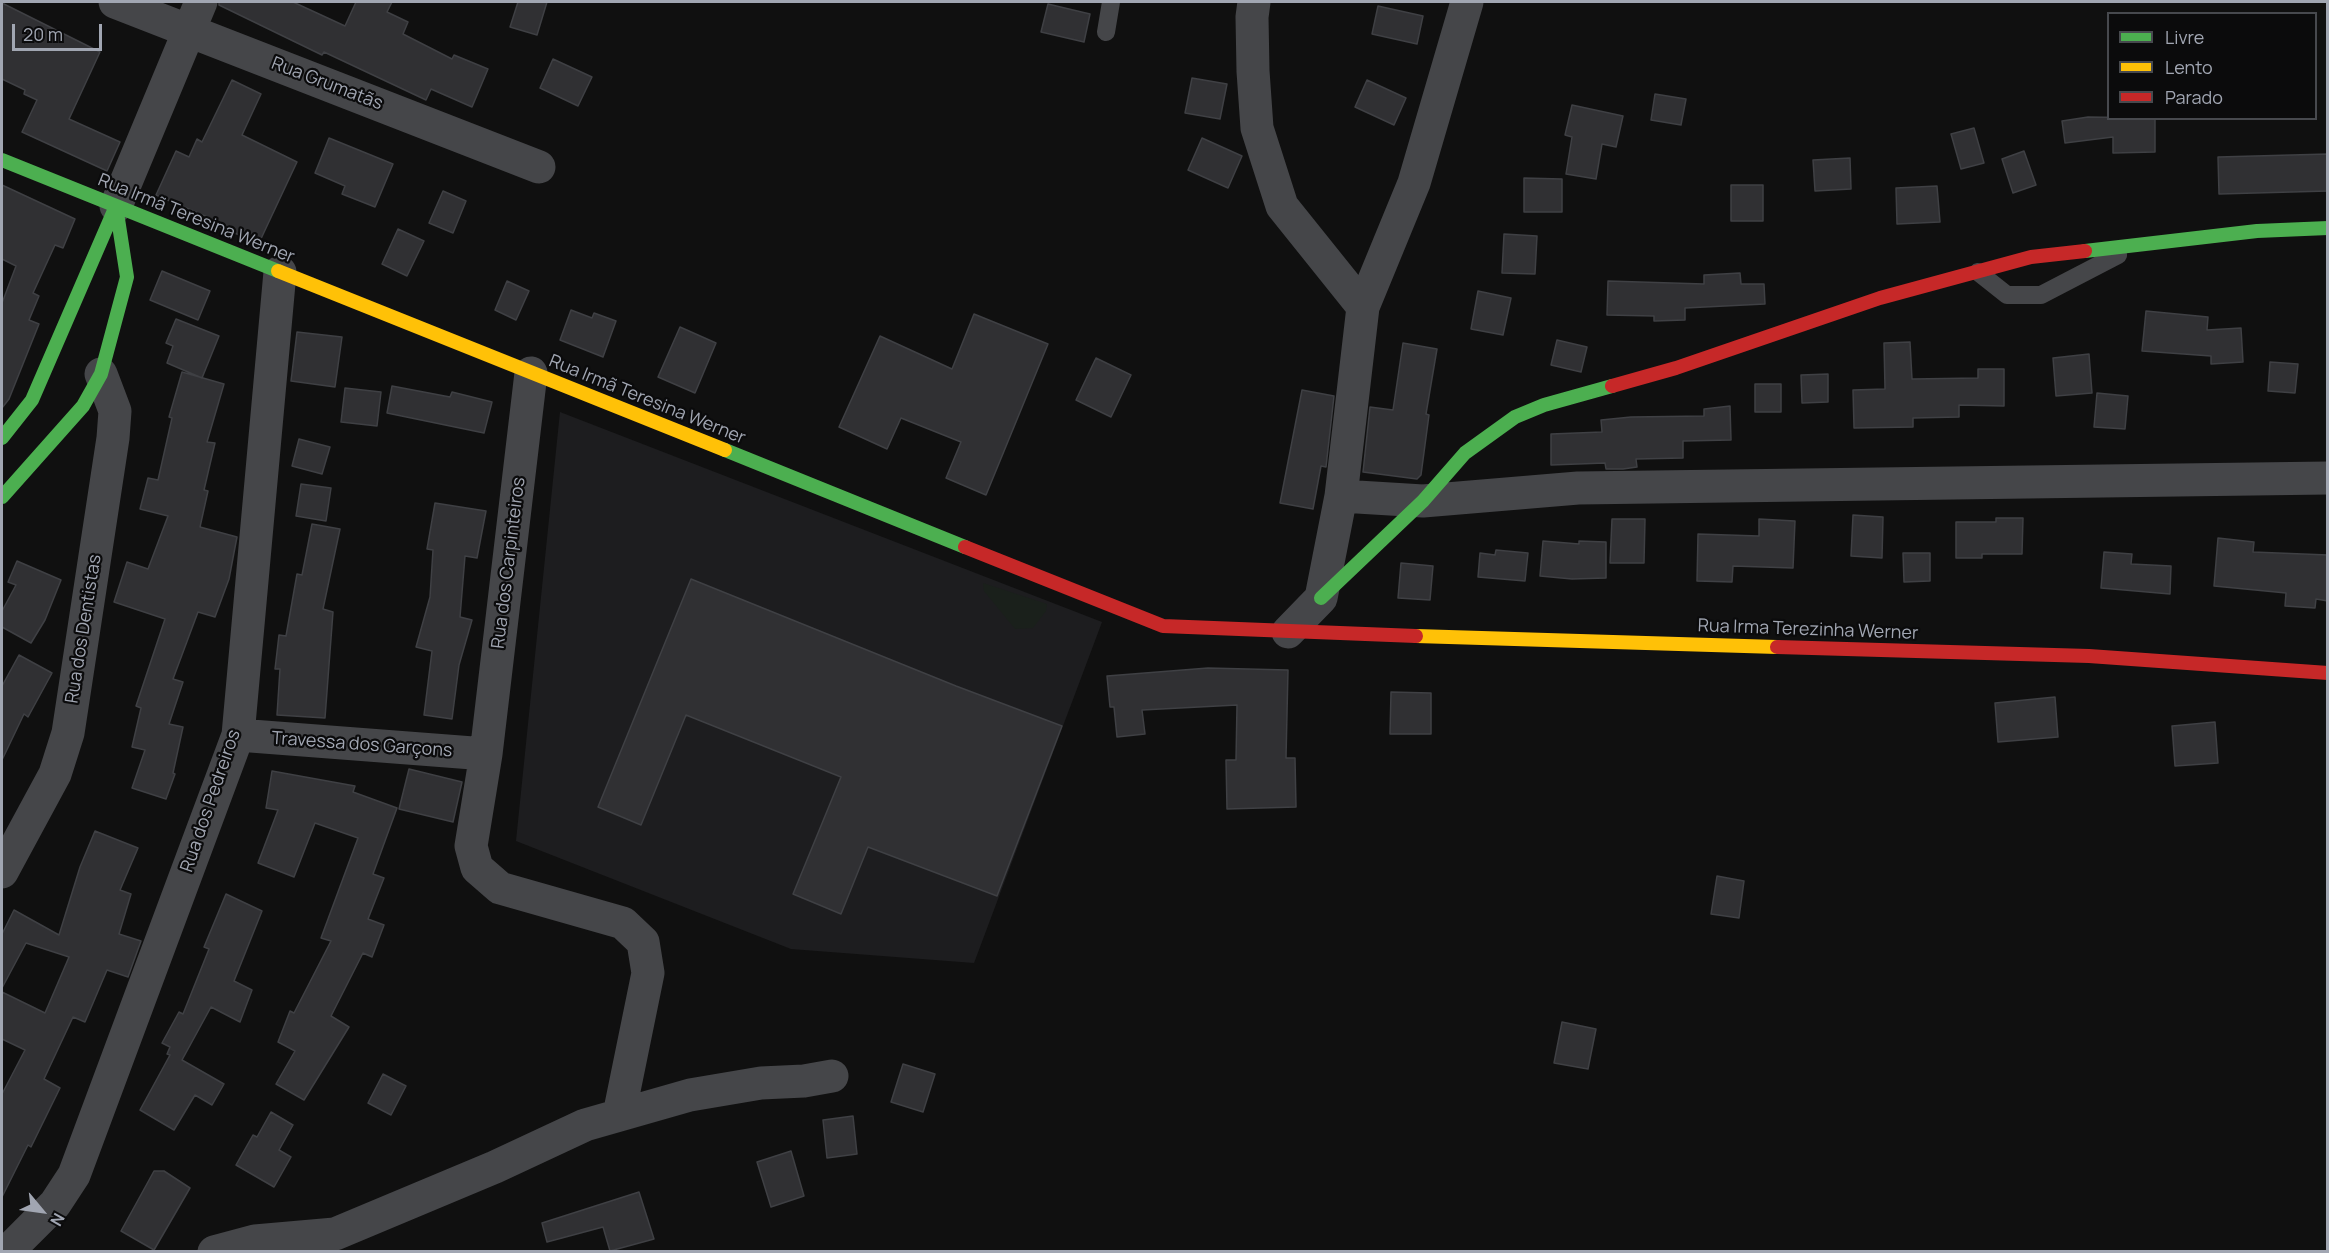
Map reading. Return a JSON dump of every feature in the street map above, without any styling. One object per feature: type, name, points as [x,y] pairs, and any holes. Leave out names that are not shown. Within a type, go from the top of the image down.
[{"type":"street","name":"Rua Grumatãs","points":[[115,2],[195,16],[539,167]]},
{"type":"street","points":[[1254,2],[1253,71],[1257,128],[1282,206],[1363,308]]},
{"type":"street","points":[[1321,598],[1341,496],[1363,308],[1414,183],[1467,2]]},
{"type":"street","points":[[2,438],[32,400],[116,207],[195,16]]},
{"type":"street","name":"Rua Irmã Teresina Werner","points":[[2,160],[1163,626],[1288,632]]},
{"type":"street","points":[[2,497],[82,406],[101,374],[127,277],[116,207]]},
{"type":"street","points":[[1288,632],[1423,501],[1465,453],[1515,417],[1544,405],[1676,368],[1880,298],[2031,257],[2257,231],[2328,228]]},
{"type":"street","name":"Rua dos Pedreiros","points":[[7,1251],[55,1204],[74,1175],[238,735],[280,272]]},
{"type":"street","name":"Rua dos Carpinteiros","points":[[531,373],[486,754],[471,846],[477,867],[500,888],[623,923],[643,942],[648,973],[618,1115]]},
{"type":"street","name":"Rua dos Dentistas","points":[[2,872],[55,774],[68,733],[113,438],[115,411],[101,374]]},
{"type":"street","points":[[1341,496],[1423,501],[1578,488],[2328,478]]},
{"type":"street","name":"Rua Irma Terezinha Werner","points":[[1288,632],[2089,656],[2328,673]]},
{"type":"street","name":"Travessa dos Garçons","points":[[238,735],[486,754]]},
{"type":"street","points":[[214,1251],[255,1241],[335,1234],[495,1167],[585,1125],[618,1115],[690,1095],[761,1083],[804,1081],[832,1076]]},
{"type":"lane","points":[[1106,32],[1111,2]]},
{"type":"lane","points":[[1978,272],[2007,295],[2041,295],[2135,246]]},
{"type":"shaded area","points":[[560,412],[1102,622],[974,963],[791,949],[516,841]]},
{"type":"shaded area","points":[[983,583],[1047,604],[1046,611],[1033,628],[1015,629],[984,591]]},
{"type":"building","points":[[219,2],[293,2],[345,26],[356,2],[392,2],[387,12],[408,22],[403,34],[452,59],[454,55],[488,69],[472,107],[431,89],[426,100],[324,52],[322,55],[219,5]]},
{"type":"building","points":[[518,2],[547,2],[537,35],[510,27]]},
{"type":"building","points":[[2,3],[100,52],[69,119],[120,142],[107,171],[22,132],[37,100],[24,94],[25,90],[2,79]]},
{"type":"building","points":[[1048,4],[1090,14],[1084,42],[1041,32]]},
{"type":"building","points":[[1378,6],[1423,16],[1417,44],[1372,34]]},
{"type":"building","points":[[553,59],[592,77],[578,106],[540,88]]},
{"type":"building","points":[[1192,78],[1227,84],[1220,119],[1185,113]]},
{"type":"building","points":[[232,80],[261,94],[242,135],[297,162],[259,243],[210,223],[212,219],[156,195],[176,151],[189,157],[197,139],[202,142]]},
{"type":"building","points":[[1367,80],[1406,98],[1394,125],[1355,107]]},
{"type":"building","points":[[1655,94],[1686,99],[1681,125],[1651,120]]},
{"type":"building","points":[[1572,105],[1623,116],[1616,147],[1602,144],[1596,179],[1566,174],[1572,137],[1565,135]]},
{"type":"building","points":[[2088,117],[2107,117],[2107,120],[2155,120],[2155,152],[2113,153],[2113,137],[2065,143],[2062,121]]},
{"type":"building","points":[[1974,128],[1984,163],[1961,169],[1951,134]]},
{"type":"building","points":[[329,138],[393,164],[375,207],[342,194],[345,186],[315,173]]},
{"type":"building","points":[[1202,138],[1242,156],[1228,188],[1188,170]]},
{"type":"building","points":[[2024,151],[2036,185],[2013,193],[2002,159]]},
{"type":"building","points":[[2328,154],[2328,191],[2219,194],[2218,157]]},
{"type":"building","points":[[1850,158],[1851,189],[1815,191],[1813,160]]},
{"type":"building","points":[[1524,178],[1562,179],[1562,212],[1524,212]]},
{"type":"building","points":[[2,185],[75,219],[63,248],[55,245],[33,293],[39,296],[29,320],[39,324],[9,399],[2,408],[2,303],[16,266],[2,259]]},
{"type":"building","points":[[1731,185],[1763,185],[1763,221],[1731,221]]},
{"type":"building","points":[[1937,186],[1940,222],[1897,224],[1896,188]]},
{"type":"building","points":[[443,191],[466,201],[453,233],[429,223]]},
{"type":"building","points":[[398,229],[424,241],[407,276],[382,264]]},
{"type":"building","points":[[1504,234],[1537,236],[1535,274],[1502,273]]},
{"type":"building","points":[[162,271],[210,291],[198,320],[150,300]]},
{"type":"building","points":[[1740,273],[1741,284],[1764,284],[1765,304],[1685,308],[1685,320],[1654,321],[1654,316],[1607,315],[1608,281],[1704,284],[1704,275]]},
{"type":"building","points":[[507,281],[529,291],[516,320],[495,310]]},
{"type":"building","points":[[1478,291],[1511,298],[1503,335],[1471,329]]},
{"type":"building","points":[[571,310],[592,318],[594,313],[616,321],[603,357],[560,340]]},
{"type":"building","points":[[2146,311],[2208,317],[2207,330],[2241,328],[2243,362],[2211,364],[2211,356],[2142,351]]},
{"type":"building","points":[[974,314],[1048,344],[986,495],[946,478],[961,442],[901,418],[887,449],[839,427],[880,336],[952,369]]},
{"type":"building","points":[[176,319],[219,336],[202,378],[167,363],[173,346],[166,343]]},
{"type":"building","points":[[680,327],[716,343],[695,393],[658,377]]},
{"type":"building","points":[[297,332],[342,337],[335,387],[291,381]]},
{"type":"building","points":[[1557,340],[1587,347],[1581,372],[1551,365]]},
{"type":"building","points":[[1910,342],[1912,379],[1978,378],[1978,369],[2004,369],[2004,406],[1959,405],[1959,417],[1913,418],[1913,427],[1854,428],[1853,390],[1885,389],[1884,343]]},
{"type":"building","points":[[1403,343],[1437,349],[1426,414],[1429,415],[1421,475],[1417,479],[1363,472],[1370,407],[1393,410]]},
{"type":"building","points":[[2089,354],[2092,393],[2056,396],[2053,358]]},
{"type":"building","points":[[1096,358],[1131,375],[1111,417],[1076,400]]},
{"type":"building","points":[[2270,362],[2298,364],[2295,393],[2268,391]]},
{"type":"building","points":[[182,372],[224,384],[207,442],[215,443],[204,490],[208,491],[200,527],[237,537],[229,579],[215,617],[198,612],[173,679],[183,682],[169,724],[183,727],[173,773],[175,774],[166,799],[132,788],[145,750],[132,747],[141,708],[136,706],[165,619],[114,602],[127,562],[148,569],[168,516],[140,509],[148,478],[158,480],[172,418],[169,417]]},
{"type":"building","points":[[1828,374],[1828,402],[1802,403],[1801,375]]},
{"type":"building","points":[[1755,384],[1781,384],[1781,412],[1755,412]]},
{"type":"building","points":[[392,386],[450,397],[452,392],[492,402],[484,433],[387,413]]},
{"type":"building","points":[[345,388],[381,392],[377,426],[341,422]]},
{"type":"building","points":[[1302,390],[1334,396],[1326,467],[1321,466],[1313,509],[1280,503]]},
{"type":"building","points":[[2097,393],[2128,396],[2125,429],[2094,427]]},
{"type":"building","points":[[1730,406],[1731,440],[1683,441],[1683,458],[1636,459],[1637,467],[1623,469],[1606,469],[1605,463],[1551,465],[1551,434],[1602,432],[1601,420],[1631,417],[1704,416],[1704,409]]},
{"type":"building","points":[[299,439],[330,447],[322,474],[292,466]]},
{"type":"building","points":[[301,484],[331,488],[326,521],[296,516]]},
{"type":"building","points":[[435,503],[486,511],[477,558],[465,556],[460,617],[472,620],[459,665],[452,719],[424,715],[432,651],[416,647],[430,597],[433,550],[427,549]]},
{"type":"building","points":[[1853,515],[1883,517],[1882,558],[1851,556]]},
{"type":"building","points":[[1996,518],[2023,518],[2022,554],[1982,554],[1982,558],[1956,558],[1956,522],[1996,522]]},
{"type":"building","points":[[1612,519],[1645,519],[1644,563],[1610,563]]},
{"type":"building","points":[[1759,519],[1795,521],[1793,568],[1733,566],[1732,582],[1697,581],[1698,534],[1759,536]]},
{"type":"building","points":[[312,524],[340,529],[323,609],[333,612],[325,718],[277,715],[280,669],[275,669],[279,635],[286,636],[297,574],[302,575]]},
{"type":"building","points":[[2218,538],[2254,542],[2253,552],[2328,555],[2328,601],[2316,599],[2315,608],[2285,606],[2286,593],[2214,586]]},
{"type":"building","points":[[1543,541],[1579,544],[1579,541],[1606,542],[1606,578],[1572,579],[1540,576]]},
{"type":"building","points":[[1496,550],[1528,553],[1525,581],[1478,577],[1480,553],[1495,555]]},
{"type":"building","points":[[2104,552],[2132,554],[2131,564],[2171,566],[2170,594],[2101,588]]},
{"type":"building","points":[[1903,553],[1930,553],[1930,581],[1904,582]]},
{"type":"building","points":[[17,561],[61,580],[45,620],[31,643],[2,627],[2,611],[16,585],[8,582]]},
{"type":"building","points":[[1401,563],[1433,566],[1430,600],[1398,598]]},
{"type":"building","points":[[691,579],[956,686],[1062,726],[997,896],[868,847],[841,914],[793,894],[841,777],[686,715],[641,825],[598,807]]},
{"type":"building","points":[[19,655],[52,673],[28,717],[24,714],[2,760],[2,686]]},
{"type":"building","points":[[1208,668],[1288,670],[1286,758],[1295,758],[1296,807],[1227,809],[1226,760],[1236,760],[1237,705],[1142,710],[1145,734],[1117,737],[1114,707],[1110,707],[1107,676]]},
{"type":"building","points":[[1391,692],[1431,693],[1431,734],[1390,734]]},
{"type":"building","points":[[2055,697],[2058,737],[1998,742],[1995,703]]},
{"type":"building","points":[[2215,722],[2218,763],[2175,766],[2172,726]]},
{"type":"building","points":[[409,769],[462,782],[453,822],[399,809]]},
{"type":"building","points":[[272,771],[355,786],[353,792],[397,808],[373,874],[384,878],[368,919],[384,925],[372,957],[363,953],[331,1016],[349,1027],[304,1100],[276,1084],[295,1051],[278,1042],[290,1011],[294,1013],[331,941],[321,938],[358,838],[315,823],[294,877],[258,863],[278,810],[266,808]]},
{"type":"building","points":[[95,831],[138,848],[120,890],[131,894],[119,934],[141,941],[128,977],[107,970],[85,1022],[73,1017],[44,1079],[60,1088],[31,1147],[28,1145],[2,1197],[2,1094],[25,1050],[2,1039],[2,992],[45,1013],[69,957],[26,943],[2,988],[2,934],[14,910],[59,935],[80,867]]},
{"type":"building","points":[[1717,876],[1744,881],[1739,918],[1711,914]]},
{"type":"building","points":[[226,894],[262,911],[234,981],[252,990],[240,1022],[211,1007],[182,1060],[224,1084],[212,1105],[195,1095],[174,1130],[140,1110],[170,1055],[167,1054],[170,1047],[162,1043],[179,1012],[183,1014],[209,949],[204,947]]},
{"type":"building","points":[[1562,1022],[1596,1029],[1588,1069],[1554,1063]]},
{"type":"building","points":[[903,1064],[935,1074],[923,1112],[891,1102]]},
{"type":"building","points":[[383,1074],[406,1086],[391,1115],[368,1103]]},
{"type":"building","points":[[271,1112],[293,1125],[279,1150],[291,1157],[274,1187],[236,1165],[253,1135],[257,1137]]},
{"type":"building","points":[[853,1116],[857,1154],[827,1158],[823,1120]]},
{"type":"building","points":[[791,1151],[804,1196],[771,1207],[757,1162]]},
{"type":"building","points":[[154,1171],[164,1171],[190,1188],[154,1250],[121,1231]]},
{"type":"building","points":[[639,1192],[654,1239],[610,1251],[603,1227],[547,1242],[542,1223]]},
{"type":"traffic: fast","points":[[2,160],[278,271]]},
{"type":"traffic: fast","points":[[2,438],[32,400],[116,206]]},
{"type":"traffic: fast","points":[[2,497],[83,406],[101,374],[127,277],[116,206]]},
{"type":"traffic: fast","points":[[2085,251],[2257,231],[2328,228]]},
{"type":"traffic: fast","points":[[1321,598],[1423,501],[1465,453],[1515,417],[1544,405],[1612,386]]},
{"type":"traffic: fast","points":[[725,450],[965,547]]},
{"type":"traffic: slow","points":[[278,271],[725,450]]},
{"type":"traffic: slow","points":[[1416,636],[1777,647]]},
{"type":"traffic: jam","points":[[1612,386],[1676,368],[1880,298],[2031,257],[2085,251]]},
{"type":"traffic: jam","points":[[965,547],[1163,626],[1416,636]]},
{"type":"traffic: jam","points":[[1777,647],[2089,656],[2328,673]]}]
